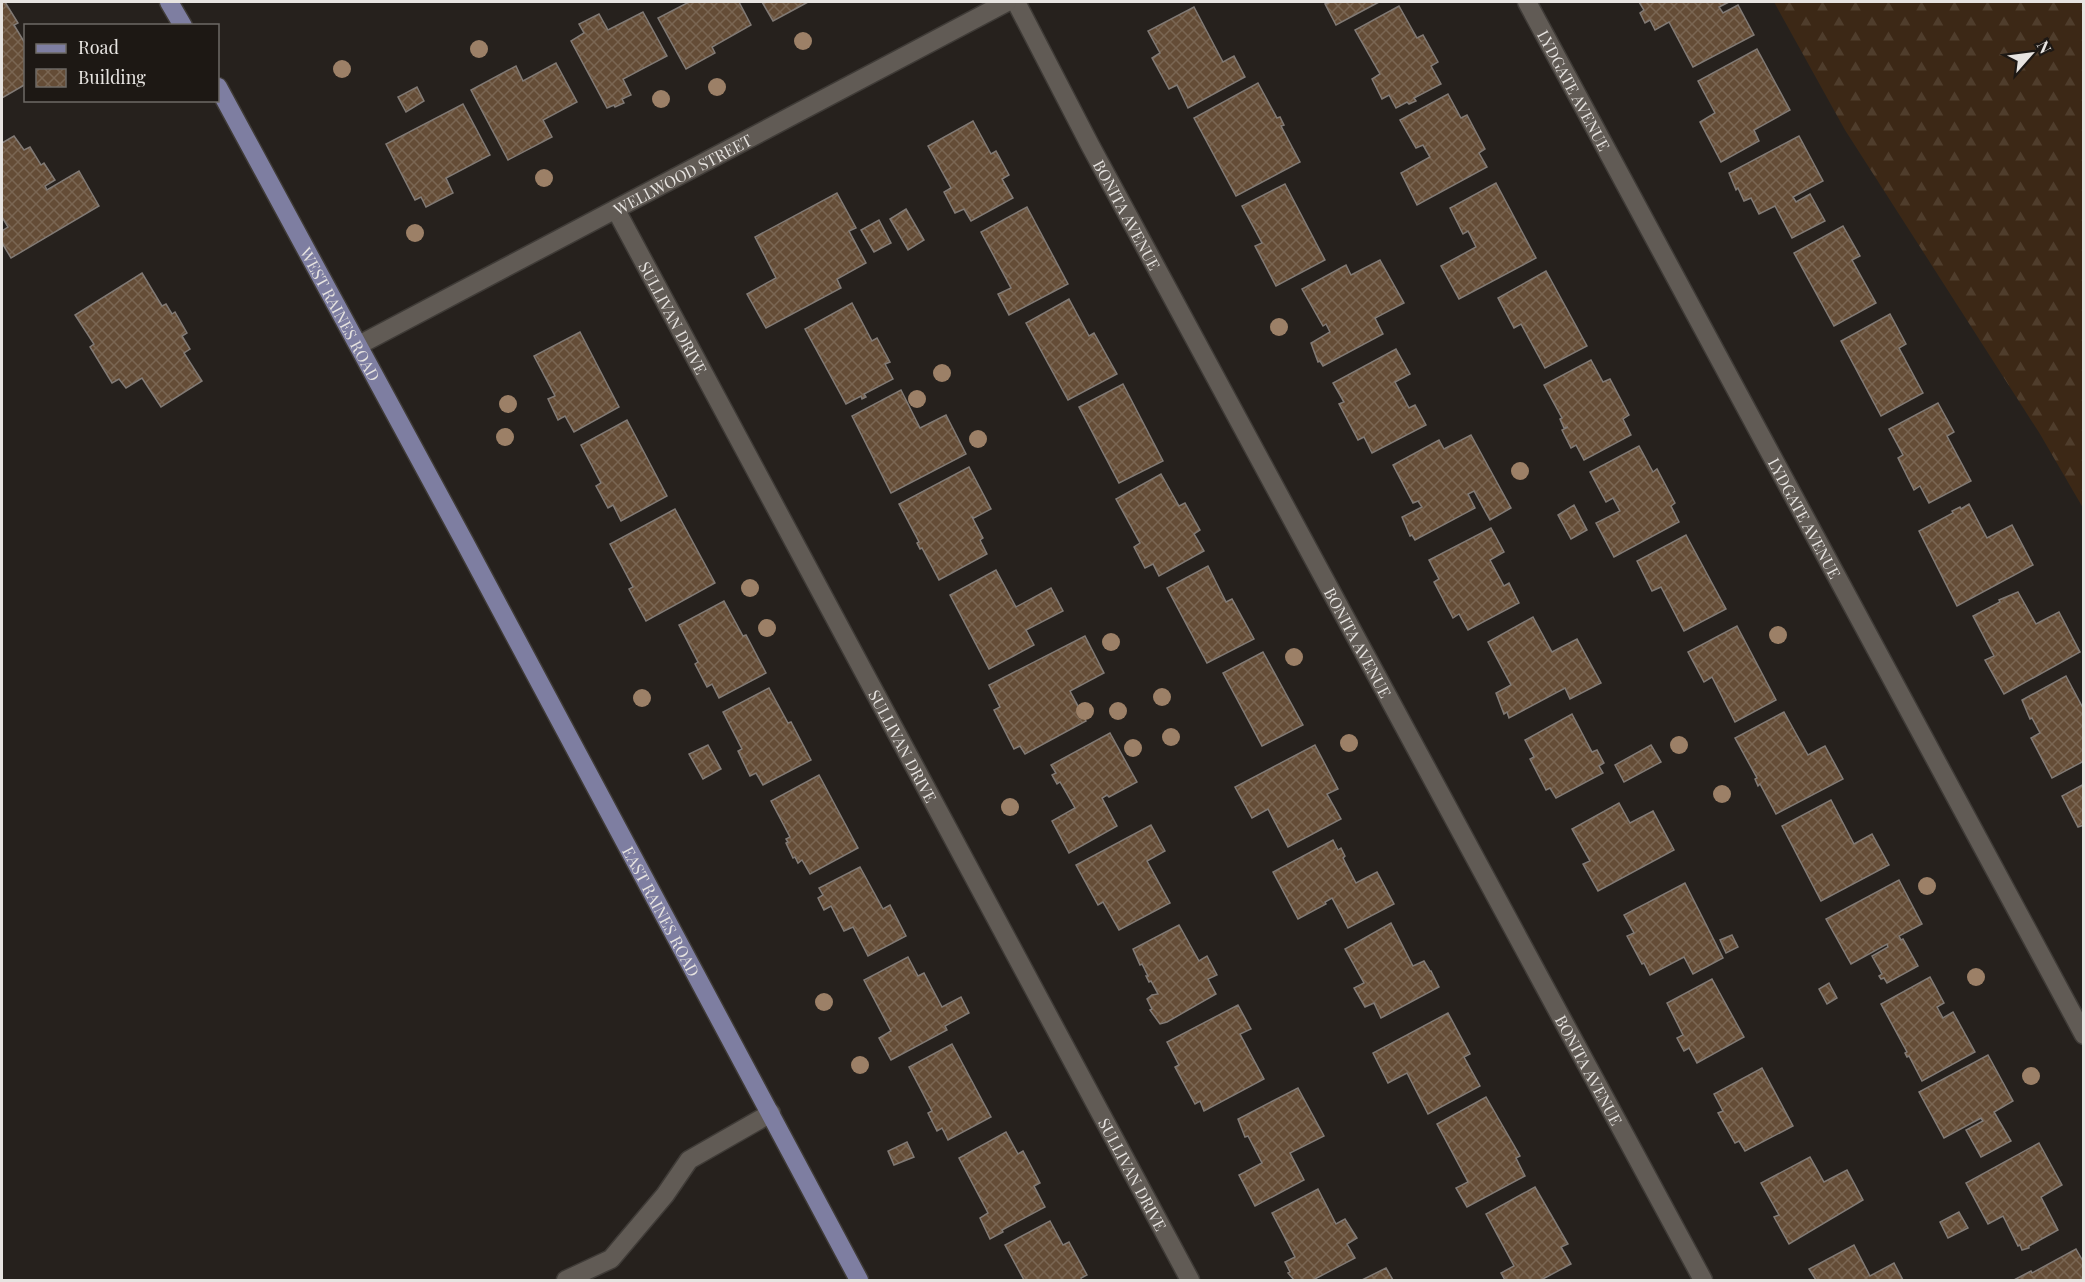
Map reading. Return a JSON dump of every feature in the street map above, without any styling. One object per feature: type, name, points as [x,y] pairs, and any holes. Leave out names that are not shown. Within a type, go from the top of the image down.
[{"type":"main road","points":[[170,2],[182,24]]},
{"type":"main road","name":"WEST RAINES ROAD","points":[[219,89],[465,541]]},
{"type":"main road","name":"EAST RAINES ROAD","points":[[465,541],[859,1281]]},
{"type":"street","name":"WELLWOOD STREET","points":[[359,345],[1007,2]]},
{"type":"street","name":"BONITA AVENUE","points":[[1016,2],[1090,145],[1703,1281]]},
{"type":"street","name":"LYDGATE AVENUE","points":[[1527,2],[2084,1035]]},
{"type":"street","name":"SULLIVAN DRIVE","points":[[616,210],[1190,1281]]},
{"type":"street","points":[[567,1281],[611,1259],[665,1195],[689,1160],[771,1113]]},
{"type":"green space","points":[[1774,2],[2083,2],[2083,508],[2040,434],[1845,130]]},
{"type":"building","points":[[2,2],[5,2],[18,23],[14,25],[24,42],[24,85],[2,98]]},
{"type":"building","points":[[689,2],[739,2],[751,25],[712,47],[715,53],[686,69],[658,18]]},
{"type":"building","points":[[762,2],[808,2],[773,21]]},
{"type":"building","points":[[1330,2],[1379,2],[1336,25],[1325,4]]},
{"type":"building","points":[[1639,2],[1729,2],[1719,7],[1723,13],[1738,5],[1754,35],[1693,67],[1669,22],[1655,30],[1650,20],[1645,23],[1640,13],[1644,10]]},
{"type":"building","points":[[1399,6],[1417,38],[1423,35],[1438,62],[1431,66],[1441,84],[1414,98],[1416,101],[1409,104],[1407,102],[1396,108],[1389,95],[1382,99],[1372,79],[1380,74],[1355,30]]},
{"type":"building","points":[[1194,7],[1223,62],[1234,56],[1245,77],[1188,108],[1177,85],[1169,89],[1152,58],[1160,53],[1148,31]]},
{"type":"building","points":[[643,12],[667,56],[623,79],[631,95],[622,99],[624,103],[607,108],[571,41],[584,33],[579,24],[599,14],[608,30]]},
{"type":"building","points":[[1757,49],[1790,110],[1754,130],[1759,141],[1721,162],[1700,122],[1715,113],[1698,81]]},
{"type":"building","points":[[556,63],[577,102],[543,120],[552,137],[508,160],[471,90],[516,66],[523,81]]},
{"type":"building","points":[[1258,83],[1277,118],[1280,117],[1284,125],[1281,126],[1300,162],[1236,196],[1194,118]]},
{"type":"building","points":[[417,87],[424,101],[406,112],[398,97]]},
{"type":"building","points":[[1448,94],[1461,118],[1467,115],[1485,149],[1479,153],[1487,167],[1417,205],[1401,173],[1430,157],[1423,145],[1416,148],[1400,120]]},
{"type":"building","points":[[463,104],[490,155],[446,178],[453,193],[426,207],[421,197],[415,200],[386,144]]},
{"type":"building","points":[[973,121],[991,154],[996,151],[1009,175],[1002,179],[1013,198],[971,221],[964,209],[955,213],[944,192],[951,188],[928,146]]},
{"type":"building","points":[[14,136],[24,150],[30,147],[41,165],[44,163],[55,180],[45,186],[47,190],[79,171],[99,206],[11,258],[2,243],[2,231],[8,227],[2,217],[2,143]]},
{"type":"building","points":[[1799,136],[1823,181],[1793,197],[1796,202],[1810,194],[1825,221],[1792,238],[1775,206],[1759,214],[1751,198],[1744,201],[1738,188],[1736,190],[1729,173]]},
{"type":"building","points":[[1496,183],[1536,258],[1459,299],[1441,266],[1476,247],[1468,231],[1463,234],[1450,208]]},
{"type":"building","points":[[1285,184],[1325,260],[1276,286],[1255,246],[1262,243],[1242,206]]},
{"type":"building","points":[[837,193],[856,228],[849,231],[866,263],[837,279],[841,288],[766,328],[747,294],[776,278],[755,237]]},
{"type":"building","points":[[1027,207],[1068,284],[1009,315],[998,294],[1011,288],[981,232]]},
{"type":"building","points":[[906,209],[924,240],[908,250],[890,219]]},
{"type":"building","points":[[879,220],[891,243],[874,252],[861,230]]},
{"type":"building","points":[[1843,226],[1860,256],[1852,260],[1876,303],[1834,326],[1794,253]]},
{"type":"building","points":[[1380,260],[1404,303],[1375,318],[1383,334],[1323,366],[1320,361],[1318,362],[1311,343],[1330,332],[1326,324],[1323,326],[1302,289],[1346,265],[1351,275]]},
{"type":"building","points":[[1546,271],[1587,346],[1545,368],[1521,324],[1514,328],[1498,298]]},
{"type":"building","points":[[142,273],[162,306],[166,304],[172,314],[175,312],[187,333],[182,336],[190,349],[184,353],[202,381],[161,407],[142,378],[126,388],[119,379],[112,383],[90,347],[94,344],[75,315]]},
{"type":"building","points":[[1069,299],[1089,336],[1094,333],[1117,374],[1068,400],[1026,323]]},
{"type":"building","points":[[852,303],[872,341],[877,338],[890,362],[885,364],[893,379],[864,394],[866,397],[862,399],[861,396],[846,404],[805,329]]},
{"type":"building","points":[[1890,314],[1906,344],[1899,348],[1923,393],[1881,416],[1841,341]]},
{"type":"building","points":[[580,332],[619,407],[574,432],[565,416],[558,420],[548,399],[555,396],[534,356]]},
{"type":"building","points":[[1396,349],[1410,374],[1395,382],[1409,408],[1415,405],[1426,425],[1372,453],[1364,437],[1358,440],[1339,404],[1344,402],[1333,383]]},
{"type":"building","points":[[1591,360],[1603,382],[1610,379],[1629,415],[1623,419],[1631,435],[1584,460],[1576,445],[1571,448],[1562,430],[1568,427],[1564,428],[1560,419],[1562,418],[1544,385]]},
{"type":"building","points":[[1123,384],[1163,461],[1119,483],[1079,407]]},
{"type":"building","points":[[901,390],[920,428],[946,415],[966,454],[891,493],[852,416]]},
{"type":"building","points":[[1938,403],[1954,432],[1947,436],[1971,481],[1929,503],[1920,486],[1914,490],[1898,458],[1903,455],[1889,429]]},
{"type":"building","points":[[627,420],[667,496],[621,521],[613,505],[608,508],[596,486],[601,483],[581,445]]},
{"type":"building","points":[[1471,435],[1511,508],[1490,520],[1474,491],[1468,494],[1475,508],[1415,540],[1412,535],[1410,536],[1402,517],[1422,507],[1418,501],[1413,503],[1393,465],[1439,440],[1444,449]]},
{"type":"building","points":[[1639,446],[1653,472],[1657,469],[1675,503],[1671,506],[1679,522],[1614,557],[1596,523],[1620,511],[1613,498],[1606,502],[1590,472]]},
{"type":"building","points":[[969,467],[991,509],[972,517],[983,538],[980,540],[987,554],[939,580],[922,548],[920,549],[917,543],[919,542],[899,504]]},
{"type":"building","points":[[1161,474],[1179,506],[1185,503],[1200,530],[1194,534],[1204,551],[1159,576],[1153,564],[1145,568],[1134,547],[1140,543],[1116,499]]},
{"type":"building","points":[[1969,504],[1987,538],[2012,525],[2033,565],[1957,606],[1919,531],[1953,513],[1952,511]]},
{"type":"building","points":[[1574,505],[1587,530],[1571,539],[1558,515]]},
{"type":"building","points":[[675,509],[715,583],[646,621],[629,589],[633,587],[610,544]]},
{"type":"building","points":[[1491,528],[1504,552],[1490,560],[1504,586],[1509,583],[1519,603],[1468,630],[1459,614],[1453,618],[1434,582],[1439,579],[1429,560]]},
{"type":"building","points":[[1686,535],[1726,609],[1684,631],[1661,587],[1652,591],[1637,561]]},
{"type":"building","points":[[1208,566],[1226,602],[1232,599],[1254,639],[1207,663],[1167,588]]},
{"type":"building","points":[[996,570],[1016,607],[1051,588],[1063,611],[1026,630],[1034,645],[989,669],[950,595]]},
{"type":"building","points":[[2018,592],[2036,624],[2059,612],[2080,652],[2004,694],[1985,660],[1994,656],[1973,616],[2000,602],[1999,600]]},
{"type":"building","points":[[724,601],[743,636],[746,635],[766,673],[719,698],[712,684],[707,687],[695,664],[698,662],[679,625]]},
{"type":"building","points":[[1533,617],[1552,652],[1577,639],[1601,683],[1570,699],[1565,688],[1509,718],[1507,712],[1504,714],[1496,693],[1511,685],[1488,642]]},
{"type":"building","points":[[1737,626],[1776,700],[1735,722],[1712,677],[1704,682],[1688,652]]},
{"type":"building","points":[[1085,636],[1104,673],[1070,691],[1086,721],[1025,754],[1020,746],[1014,749],[994,710],[1000,707],[989,685]]},
{"type":"building","points":[[1263,652],[1303,725],[1262,746],[1223,673]]},
{"type":"building","points":[[2066,676],[2084,710],[2084,761],[2052,778],[2031,738],[2040,733],[2032,718],[2030,719],[2022,700]]},
{"type":"building","points":[[769,688],[788,723],[791,722],[811,760],[763,785],[756,773],[750,776],[738,751],[742,749],[723,712]]},
{"type":"building","points":[[1784,712],[1808,755],[1825,746],[1843,779],[1776,814],[1760,784],[1758,786],[1755,779],[1757,778],[1735,738]]},
{"type":"building","points":[[1572,714],[1592,752],[1597,750],[1604,763],[1599,766],[1603,773],[1556,798],[1550,788],[1546,790],[1530,759],[1534,757],[1525,740]]},
{"type":"building","points":[[1110,733],[1137,782],[1109,797],[1107,795],[1102,798],[1117,826],[1069,853],[1052,821],[1075,808],[1060,782],[1057,784],[1052,775],[1056,773],[1051,765]]},
{"type":"building","points":[[708,745],[721,769],[703,779],[689,754]]},
{"type":"building","points":[[1315,745],[1338,789],[1327,794],[1341,819],[1288,847],[1268,809],[1252,818],[1235,787]]},
{"type":"building","points":[[1651,745],[1661,762],[1624,782],[1615,765]]},
{"type":"building","points":[[819,775],[858,848],[810,874],[802,860],[798,863],[795,857],[793,858],[786,843],[788,842],[786,839],[790,837],[771,801]]},
{"type":"building","points":[[2084,784],[2084,825],[2078,827],[2062,796]]},
{"type":"building","points":[[1831,800],[1854,844],[1872,834],[1889,865],[1821,901],[1782,826]]},
{"type":"building","points":[[1619,803],[1630,823],[1653,811],[1674,850],[1598,891],[1583,864],[1590,861],[1572,829]]},
{"type":"building","points":[[1151,825],[1165,851],[1147,861],[1170,903],[1119,930],[1103,902],[1098,905],[1076,865]]},
{"type":"building","points":[[1333,840],[1338,850],[1341,848],[1345,856],[1343,858],[1356,883],[1377,872],[1394,904],[1348,928],[1332,898],[1325,902],[1326,904],[1298,919],[1273,872]]},
{"type":"building","points":[[860,867],[883,909],[890,905],[906,936],[868,956],[853,927],[844,931],[831,906],[824,910],[818,898],[823,895],[819,888]]},
{"type":"building","points":[[1899,880],[1922,924],[1899,936],[1918,966],[1887,983],[1879,976],[1882,974],[1872,956],[1888,947],[1887,944],[1851,964],[1826,919]]},
{"type":"building","points":[[1685,883],[1723,958],[1693,974],[1684,957],[1650,975],[1627,936],[1634,933],[1624,915]]},
{"type":"building","points":[[1391,923],[1413,966],[1424,961],[1439,987],[1381,1018],[1374,1003],[1365,1007],[1354,988],[1364,983],[1345,949]]},
{"type":"building","points":[[1179,925],[1199,961],[1207,956],[1217,975],[1208,979],[1216,994],[1160,1024],[1150,1010],[1152,1009],[1147,999],[1158,994],[1151,981],[1149,982],[1133,949]]},
{"type":"building","points":[[1732,935],[1738,947],[1726,953],[1720,940]]},
{"type":"building","points":[[908,957],[918,976],[924,973],[942,1007],[961,997],[969,1013],[945,1026],[947,1030],[891,1060],[879,1038],[891,1031],[864,980]]},
{"type":"building","points":[[1930,977],[1944,1003],[1937,1007],[1943,1018],[1953,1012],[1975,1052],[1922,1081],[1909,1056],[1907,1057],[1905,1053],[1907,1052],[1881,1004]]},
{"type":"building","points":[[1712,979],[1744,1037],[1697,1063],[1689,1048],[1684,1051],[1677,1038],[1683,1035],[1667,1003]]},
{"type":"building","points":[[1829,983],[1837,998],[1827,1004],[1819,989]]},
{"type":"building","points":[[1238,1005],[1251,1029],[1240,1034],[1264,1079],[1204,1111],[1200,1101],[1195,1104],[1175,1067],[1179,1065],[1167,1042]]},
{"type":"building","points":[[1448,1013],[1470,1054],[1464,1057],[1480,1086],[1428,1114],[1407,1073],[1388,1083],[1373,1053]]},
{"type":"building","points":[[952,1044],[991,1117],[948,1140],[942,1128],[937,1131],[928,1113],[932,1111],[909,1067]]},
{"type":"building","points":[[1988,1055],[2013,1101],[1994,1112],[2011,1141],[1981,1157],[1966,1130],[1983,1121],[1981,1118],[1944,1138],[1919,1092]]},
{"type":"building","points":[[1762,1068],[1793,1126],[1745,1151],[1739,1141],[1735,1143],[1718,1113],[1723,1111],[1714,1094]]},
{"type":"building","points":[[1298,1088],[1324,1136],[1290,1153],[1304,1180],[1255,1206],[1239,1175],[1262,1163],[1248,1136],[1245,1137],[1238,1119]]},
{"type":"building","points":[[1486,1097],[1520,1156],[1516,1158],[1525,1176],[1467,1207],[1456,1188],[1468,1182],[1437,1124]]},
{"type":"building","points":[[1006,1132],[1018,1154],[1023,1151],[1040,1183],[1034,1186],[1045,1207],[990,1239],[980,1218],[988,1213],[959,1158]]},
{"type":"building","points":[[907,1142],[914,1157],[894,1165],[888,1151]]},
{"type":"building","points":[[2039,1143],[2062,1185],[2041,1197],[2058,1230],[2022,1250],[2003,1216],[1988,1224],[1966,1183]]},
{"type":"building","points":[[1810,1157],[1824,1182],[1847,1170],[1863,1200],[1789,1244],[1774,1217],[1779,1215],[1761,1183]]},
{"type":"building","points":[[1535,1187],[1568,1244],[1561,1247],[1571,1264],[1541,1280],[1505,1280],[1501,1273],[1514,1266],[1486,1214]]},
{"type":"building","points":[[1318,1189],[1336,1224],[1345,1219],[1357,1238],[1347,1244],[1355,1258],[1313,1280],[1294,1280],[1288,1273],[1290,1272],[1285,1262],[1295,1257],[1272,1213]]},
{"type":"building","points":[[1959,1212],[1968,1228],[1948,1238],[1940,1222]]},
{"type":"building","points":[[1050,1221],[1063,1245],[1069,1242],[1087,1275],[1081,1278],[1082,1280],[1024,1280],[1005,1245]]},
{"type":"building","points":[[1854,1245],[1870,1276],[1894,1263],[1903,1280],[1816,1280],[1809,1269]]},
{"type":"building","points":[[2076,1249],[2084,1263],[2084,1280],[2014,1280],[2031,1271],[2032,1273]]},
{"type":"building","points":[[1386,1268],[1393,1280],[1362,1280]]}]
